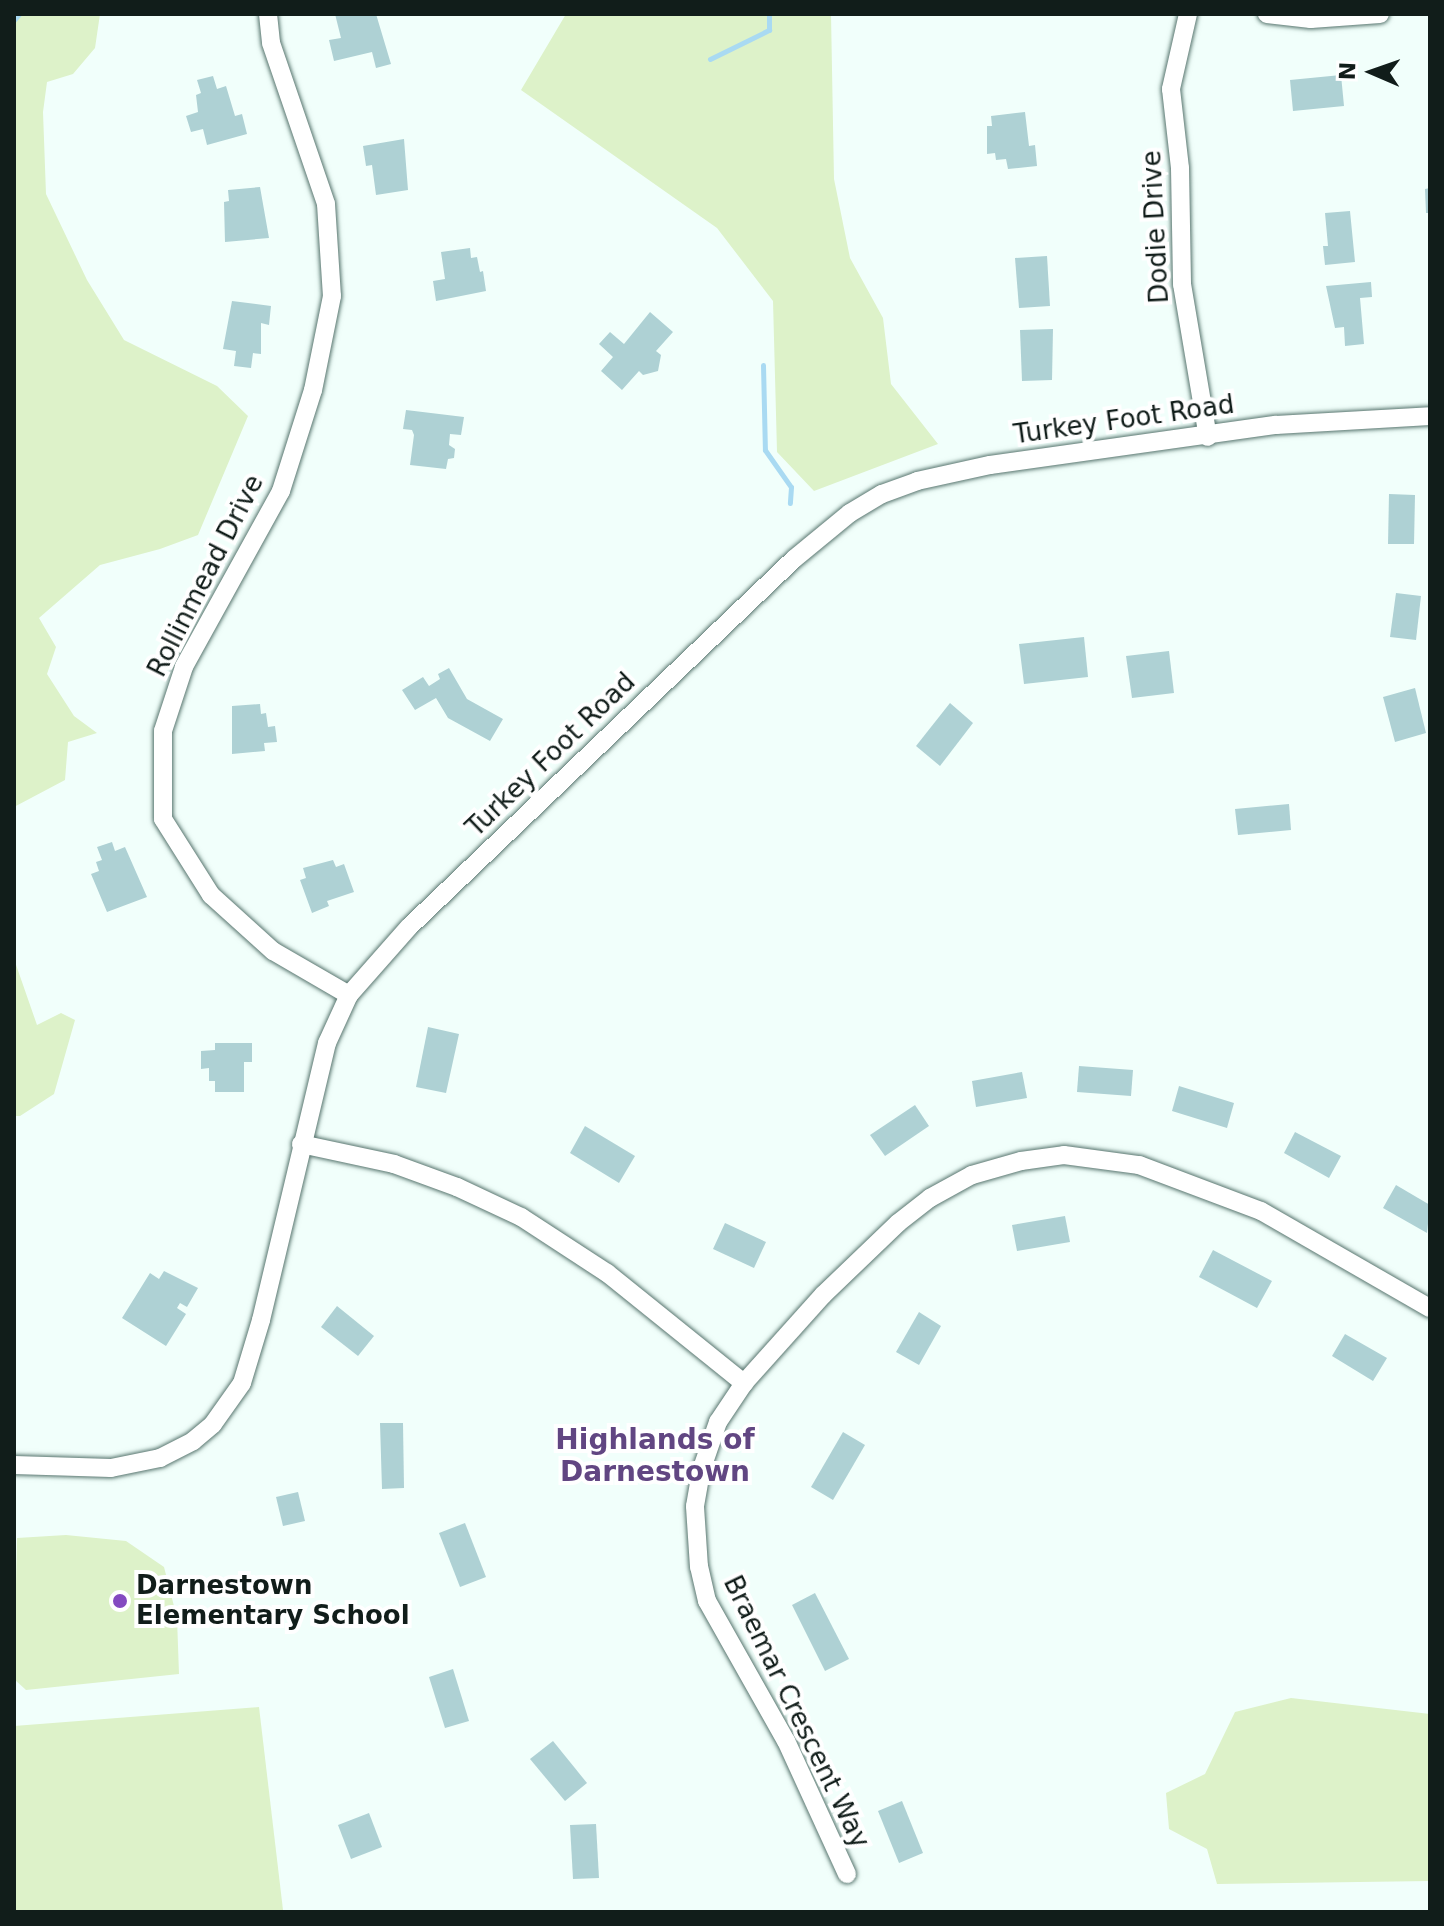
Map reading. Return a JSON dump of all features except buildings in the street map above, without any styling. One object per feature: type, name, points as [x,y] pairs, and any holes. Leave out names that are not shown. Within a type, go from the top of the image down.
[{"type":"street","name":"Rollinmead Drive","points":[[268,14],[271,43],[326,204],[332,296],[313,390],[281,491],[184,667],[163,731],[163,819],[211,895],[273,951],[349,995]]},
{"type":"street","name":"Dodie Drive","points":[[1188,14],[1171,89],[1180,168],[1182,284],[1208,437]]},
{"type":"street","points":[[1267,14],[1311,19],[1380,14]]},
{"type":"street","name":"Turkey Foot Road","points":[[14,1465],[111,1468],[160,1458],[193,1441],[213,1424],[242,1383],[261,1320],[327,1043],[349,995],[409,927],[794,559],[850,513],[882,494],[917,481],[990,465],[1208,437],[1276,425],[1430,416]]},
{"type":"street","points":[[301,1144],[394,1164],[457,1187],[521,1217],[607,1273],[744,1383]]},
{"type":"street","name":"Braemar Crescent Way","points":[[847,1874],[786,1741],[722,1633],[707,1601],[699,1567],[695,1506],[701,1471],[718,1422],[744,1383],[823,1295],[898,1223],[930,1198],[972,1175],[1021,1161],[1064,1155],[1139,1165],[1261,1211],[1430,1308]]},
{"type":"green space","points":[[14,14],[100,14],[95,48],[73,74],[47,82],[43,112],[46,194],[87,280],[124,340],[217,386],[248,416],[198,535],[100,565],[39,618],[56,647],[47,674],[74,716],[97,733],[68,742],[65,780],[14,807]]},
{"type":"green space","points":[[566,14],[831,14],[834,179],[850,258],[883,318],[891,384],[938,444],[814,491],[777,452],[773,301],[717,228],[521,90]]},
{"type":"green space","points":[[14,959],[37,1025],[61,1013],[75,1020],[54,1094],[20,1116],[14,1116]]},
{"type":"green space","points":[[66,1535],[126,1541],[164,1567],[177,1618],[179,1674],[26,1690],[14,1679],[17,1538]]},
{"type":"green space","points":[[1291,1698],[1430,1714],[1430,1881],[1217,1884],[1207,1849],[1169,1829],[1166,1793],[1205,1774],[1235,1712]]},
{"type":"green space","points":[[259,1707],[283,1910],[14,1912],[14,1726]]},
{"type":"waterway","points":[[14,20],[19,14]]},
{"type":"waterway","points":[[710,59],[769,30],[769,14]]},
{"type":"waterway","points":[[763,365],[765,450],[791,487],[790,503]]},
{"type":"place","name":"Darnestown Elementary School","points":[[120,1601]]},
{"type":"district","name":"Highlands of Darnestown","points":[[655,1456]]}]
